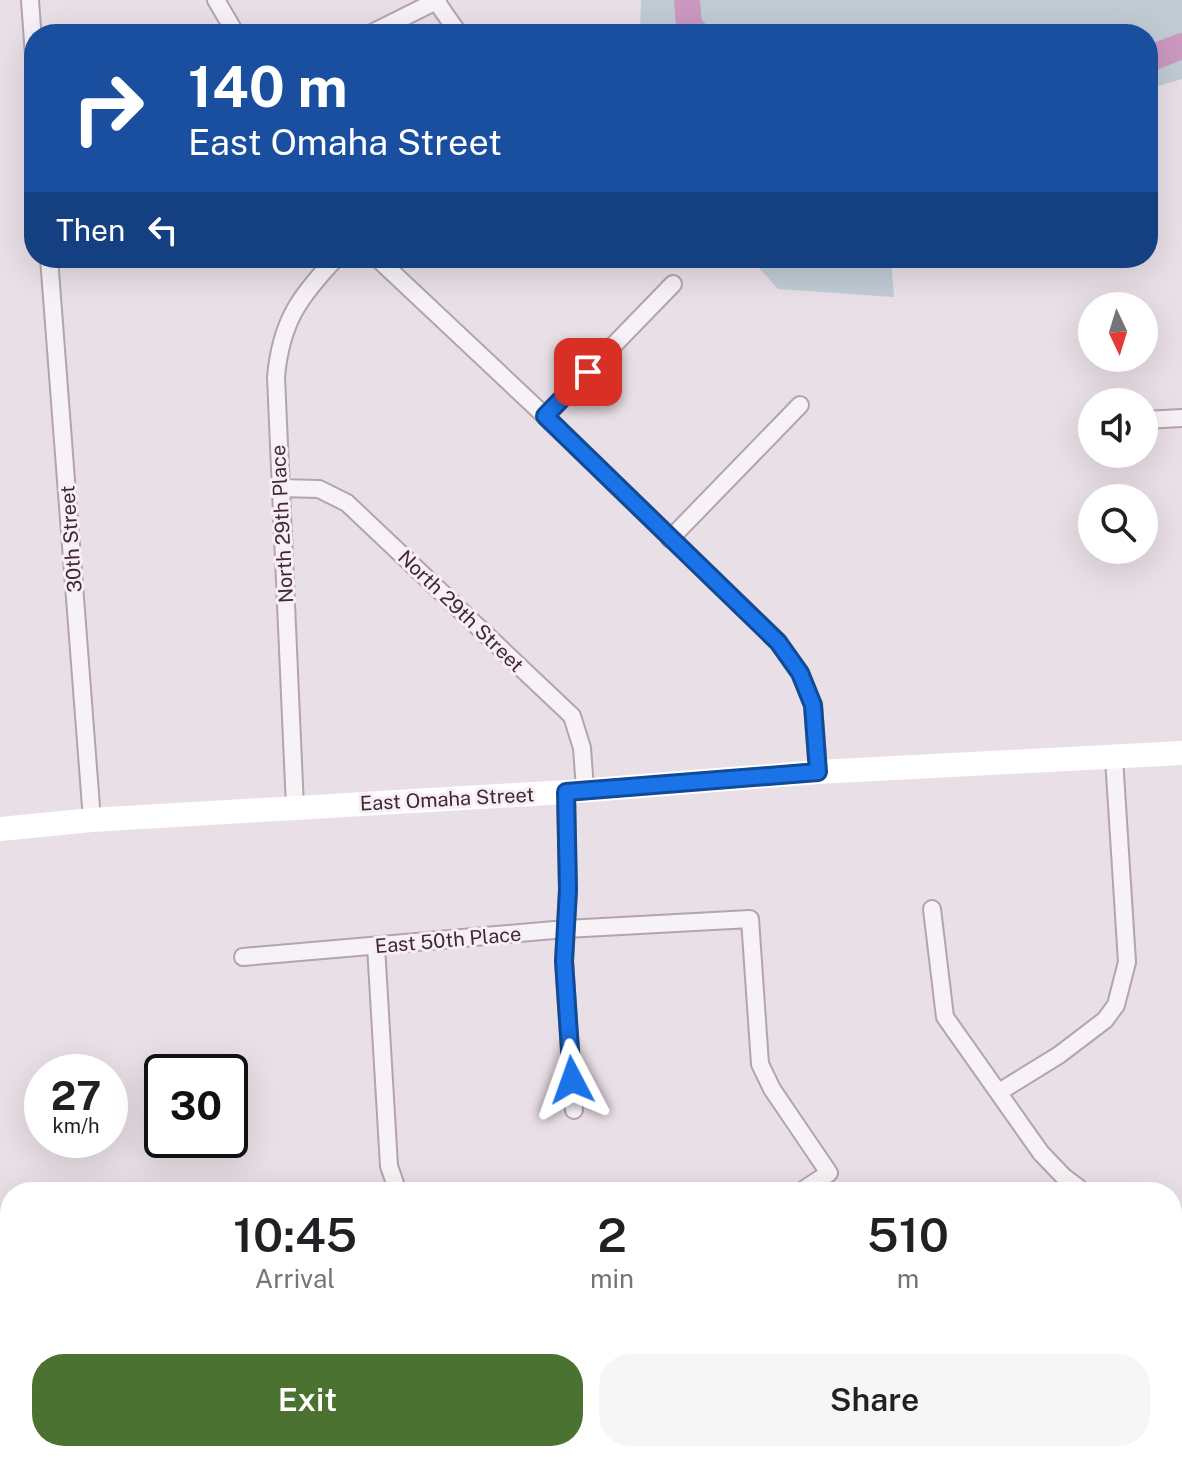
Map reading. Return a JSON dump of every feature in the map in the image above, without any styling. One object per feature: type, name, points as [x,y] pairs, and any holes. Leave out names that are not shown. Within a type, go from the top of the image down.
[{"type":"street","points":[[30,0],[32,24]]},
{"type":"street","points":[[216,0],[230,24]]},
{"type":"street","points":[[390,24],[437,0],[453,24]]},
{"type":"street","name":"30th Street","points":[[50,268],[92,820]]},
{"type":"street","name":"North 29th Place","points":[[295,808],[276,377],[284,328],[308,287],[326,268]]},
{"type":"street","points":[[388,268],[778,642],[800,673],[813,705],[818,772]]},
{"type":"street","points":[[545,416],[673,284]]},
{"type":"street","points":[[670,539],[800,405]]},
{"type":"street","points":[[1158,419],[1182,418]]},
{"type":"street","name":"North 29th Street","points":[[280,488],[319,489],[347,503],[572,716],[582,748],[564,961],[574,1110]]},
{"type":"street","name":"East Omaha Street","points":[[0,829],[92,820],[576,791],[818,772],[1182,753]]},
{"type":"street","points":[[999,1092],[1059,1055],[1105,1020],[1116,1005],[1127,962],[1114,758]]},
{"type":"street","points":[[932,909],[945,1017],[1041,1153],[1071,1182]]},
{"type":"street","name":"East 50th Place","points":[[243,957],[566,929],[750,919],[760,1064],[772,1089],[829,1173],[815,1182]]},
{"type":"street","points":[[376,946],[389,1166],[395,1182]]},
{"type":"shaded area","points":[[641,0],[1182,0],[1182,79],[1158,86],[1158,24],[640,24]]},
{"type":"shaded area","points":[[759,268],[892,268],[894,297],[778,289]]},
{"type":"waterway","points":[[687,0],[689,24]]},
{"type":"waterway","points":[[1158,55],[1182,46]]},
{"type":"route","points":[[572,1080],[564,961],[568,890],[566,792],[818,772],[813,705],[800,673],[778,642],[545,416],[588,372]]}]
